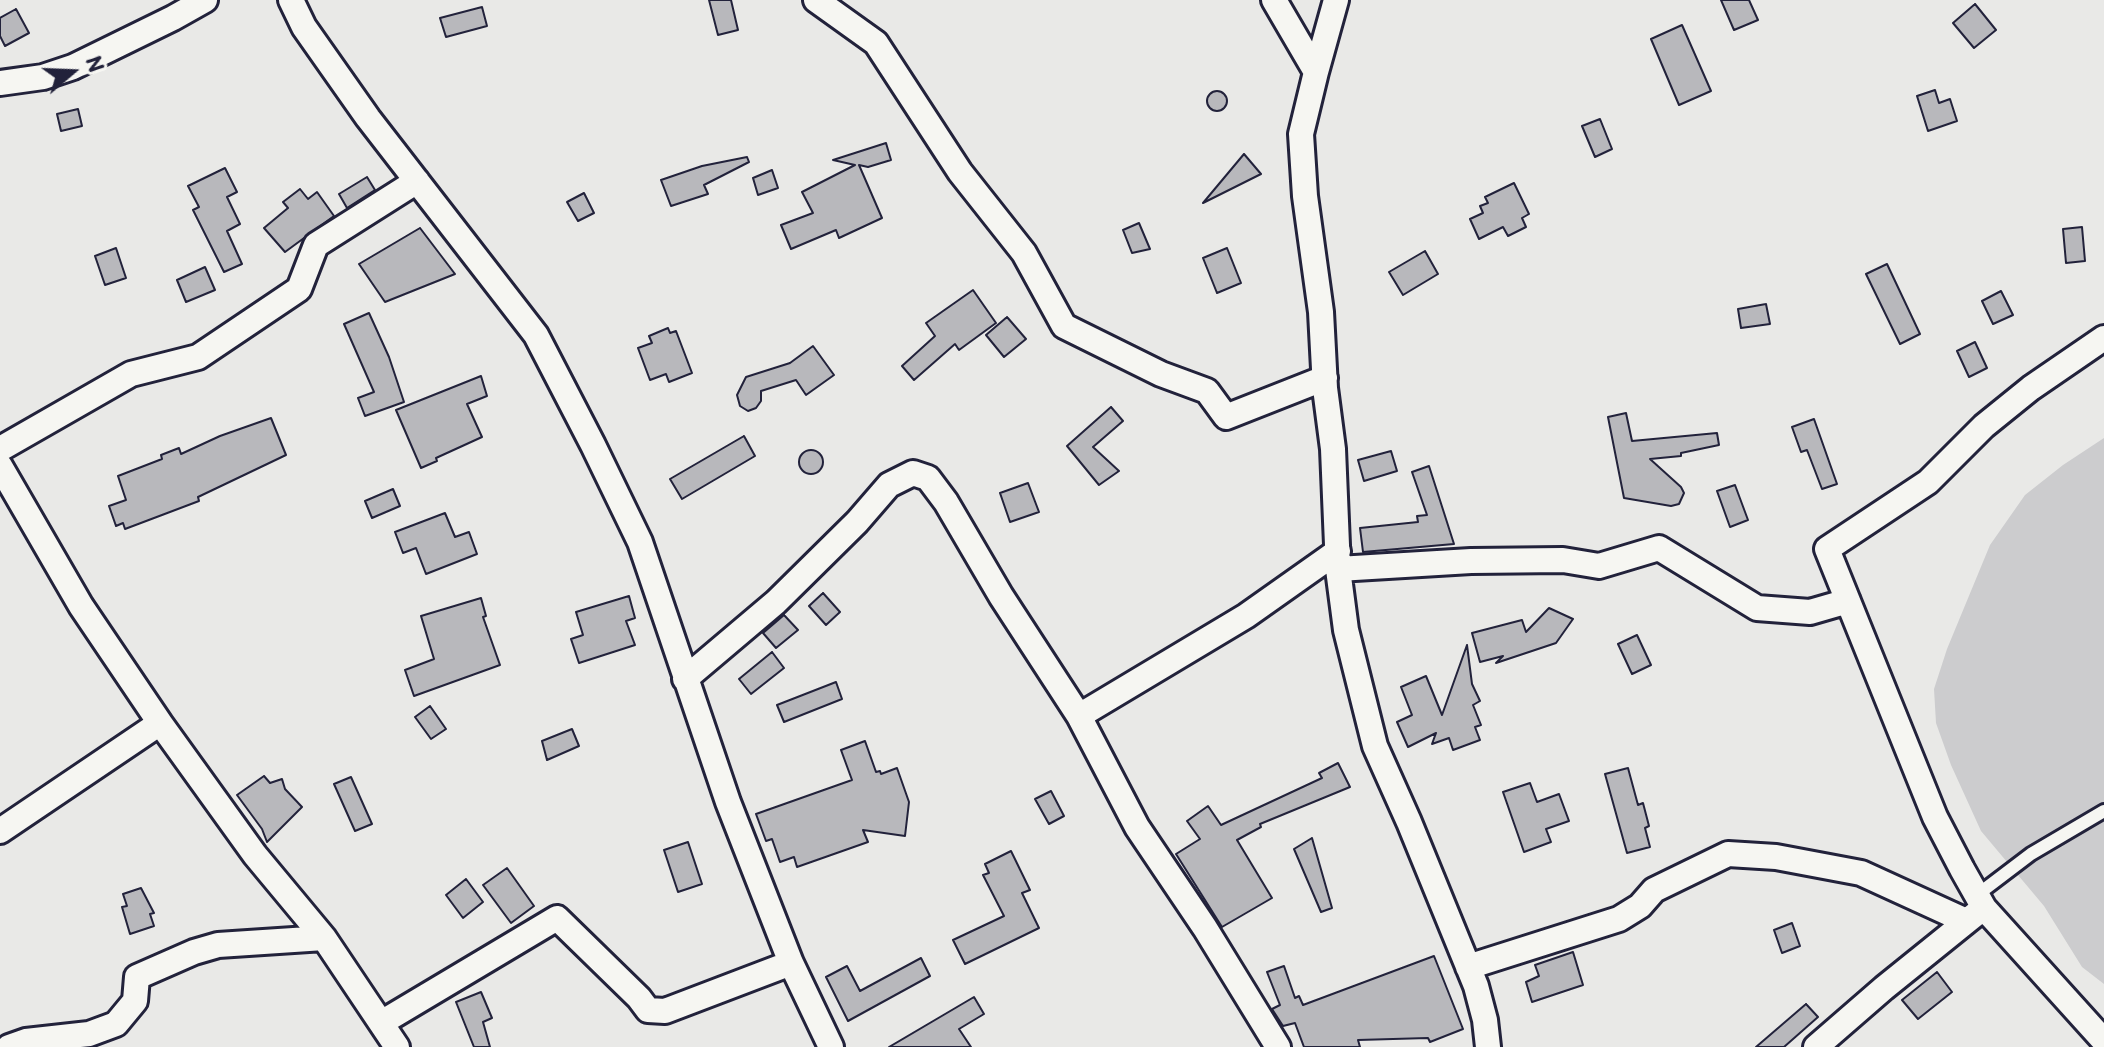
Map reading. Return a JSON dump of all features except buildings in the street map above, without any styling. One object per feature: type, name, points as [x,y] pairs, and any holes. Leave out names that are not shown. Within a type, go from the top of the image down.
[{"type":"street","points":[[0,83],[43,77],[73,67],[205,0]]},
{"type":"street","points":[[291,0],[304,27],[335,73],[536,335],[640,542],[728,802],[791,963],[831,1047]]},
{"type":"street","points":[[816,0],[876,43],[960,172],[1024,253],[1064,326],[1161,374],[1207,391],[1226,417],[1325,378]]},
{"type":"street","points":[[1274,0],[1316,72]]},
{"type":"street","points":[[1336,0],[1301,134],[1305,196],[1321,312],[1333,449],[1338,560],[1346,630],[1375,746],[1468,967],[1482,1007],[1488,1047]]},
{"type":"street","points":[[0,449],[131,374],[198,357],[299,289],[316,245],[417,181]]},
{"type":"street","points":[[2104,338],[2031,388],[1984,426],[1928,482],[1827,549],[1935,817],[1976,908],[2104,1041]]},
{"type":"street","points":[[0,466],[81,606],[160,723],[255,855],[324,938],[397,1047]]},
{"type":"street","points":[[685,679],[776,602],[857,522],[889,485],[913,473],[928,478],[1079,716],[1137,827],[1205,928],[1278,1047]]},
{"type":"street","points":[[1079,716],[1338,560],[1563,560],[1599,566],[1659,548],[1757,608],[1810,612],[1848,601]]},
{"type":"street","points":[[0,831],[160,723]]},
{"type":"street","points":[[1468,967],[1619,919],[1640,906],[1654,890],[1728,854],[1776,857],[1861,873],[1976,908]]},
{"type":"street","points":[[1816,1047],[1976,908]]},
{"type":"street","points":[[381,1023],[557,918],[648,1010],[665,1011],[791,963]]},
{"type":"street","points":[[9,1047],[26,1041],[89,1034],[116,1024],[135,1001],[137,977],[206,948],[324,938]]},
{"type":"lane","points":[[1976,908],[2031,854],[2104,811]]},
{"type":"shaded area","points":[[2104,438],[2104,984],[2082,967],[2044,906],[1981,831],[1936,723],[1934,689],[1990,545],[2025,495]]}]
